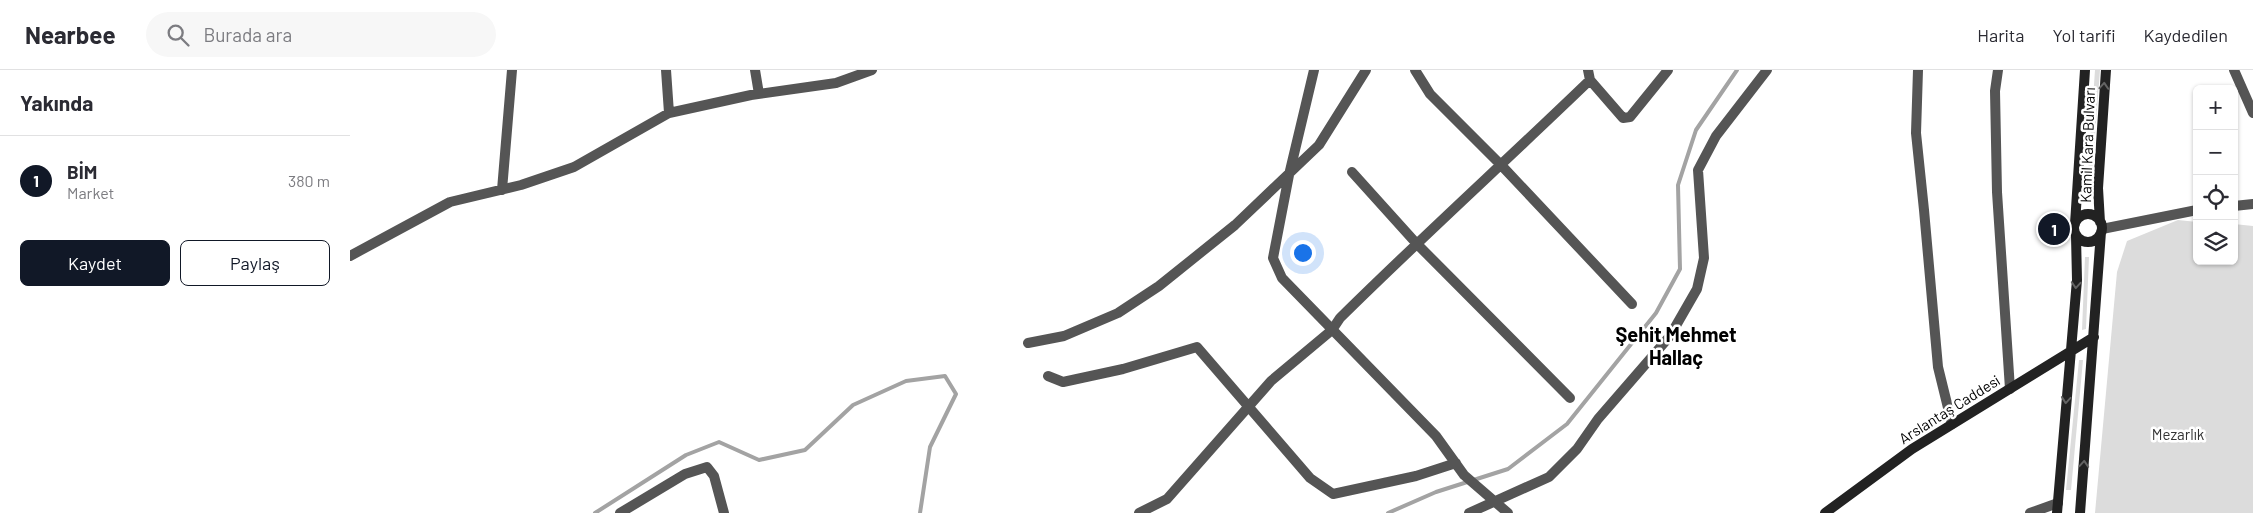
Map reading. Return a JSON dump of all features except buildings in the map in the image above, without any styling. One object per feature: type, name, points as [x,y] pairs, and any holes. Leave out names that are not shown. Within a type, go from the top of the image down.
[{"type":"main road","name":"Kamil Kara Bulvarı","points":[[2075,224],[2085,70]]},
{"type":"main road","name":"Kamil Kara Bulvarı","points":[[2080,513],[2101,228],[2098,188],[2106,70]]},
{"type":"main road","points":[[2057,508],[2076,280],[2075,224],[2078,218],[2092,215],[2101,228],[2096,240],[2084,242],[2076,236]]},
{"type":"main road","name":"Arslantaş Caddesi","points":[[1825,513],[1897,460],[1952,424],[2094,337]]},
{"type":"street","points":[[502,190],[512,70]]},
{"type":"street","points":[[666,70],[669,113]]},
{"type":"street","points":[[755,70],[759,94]]},
{"type":"street","points":[[350,256],[450,202],[502,190],[574,167],[669,113],[759,94],[836,83],[872,70]]},
{"type":"street","points":[[1314,70],[1289,175],[1273,258],[1282,278],[1436,436],[1464,475],[1508,513]]},
{"type":"street","points":[[1028,343],[1064,336],[1118,312],[1160,286],[1235,224],[1319,145],[1366,70]]},
{"type":"street","points":[[1415,70],[1430,94],[1502,166],[1632,304]]},
{"type":"street","points":[[1139,513],[1167,499],[1271,381],[1332,330],[1340,318],[1416,243],[1502,166],[1589,75],[1623,118],[1630,116],[1668,70]]},
{"type":"street","points":[[1469,513],[1492,498],[1549,477],[1577,448],[1598,419],[1670,336],[1697,288],[1704,258],[1698,170],[1716,136],[1767,70]]},
{"type":"street","points":[[1918,70],[1916,133],[1938,367],[1952,424]]},
{"type":"street","points":[[1998,70],[1995,91],[1996,192],[2010,389]]},
{"type":"street","points":[[2234,70],[2253,113]]},
{"type":"street","points":[[1352,172],[1416,243],[1570,398]]},
{"type":"street","points":[[2238,206],[2253,204]]},
{"type":"street","points":[[2101,228],[2193,211]]},
{"type":"street","points":[[1048,376],[1063,382],[1123,369],[1198,347],[1310,478],[1333,494],[1416,476],[1456,463]]},
{"type":"street","points":[[620,513],[685,474],[707,467],[714,476],[724,513]]},
{"type":"street","points":[[638,502],[642,513]]},
{"type":"street","points":[[2030,513],[2057,508]]},
{"type":"green space","points":[[2095,70],[2100,70],[2090,202],[2086,202]]},
{"type":"green space","name":"Mezarlık","points":[[2178,220],[2193,222],[2193,265],[2238,265],[2238,224],[2253,226],[2253,513],[2095,513],[2117,272],[2127,241]]},
{"type":"green space","points":[[2085,257],[2089,257],[2086,329],[2082,330]]},
{"type":"green space","points":[[2079,360],[2083,360],[2071,490],[2066,490]]},
{"type":"waterway","points":[[1388,513],[1436,492],[1508,469],[1567,424],[1656,313],[1680,269],[1678,185],[1696,130],[1737,70]]},
{"type":"waterway","points":[[595,513],[686,455],[719,442],[759,460],[805,450],[853,405],[906,381],[945,376],[956,394],[930,447],[920,513]]},
{"type":"place","name":"BİM","points":[[2054,229]]},
{"type":"district","name":"Şehit Mehmet Hallaç","points":[[1676,346]]}]
